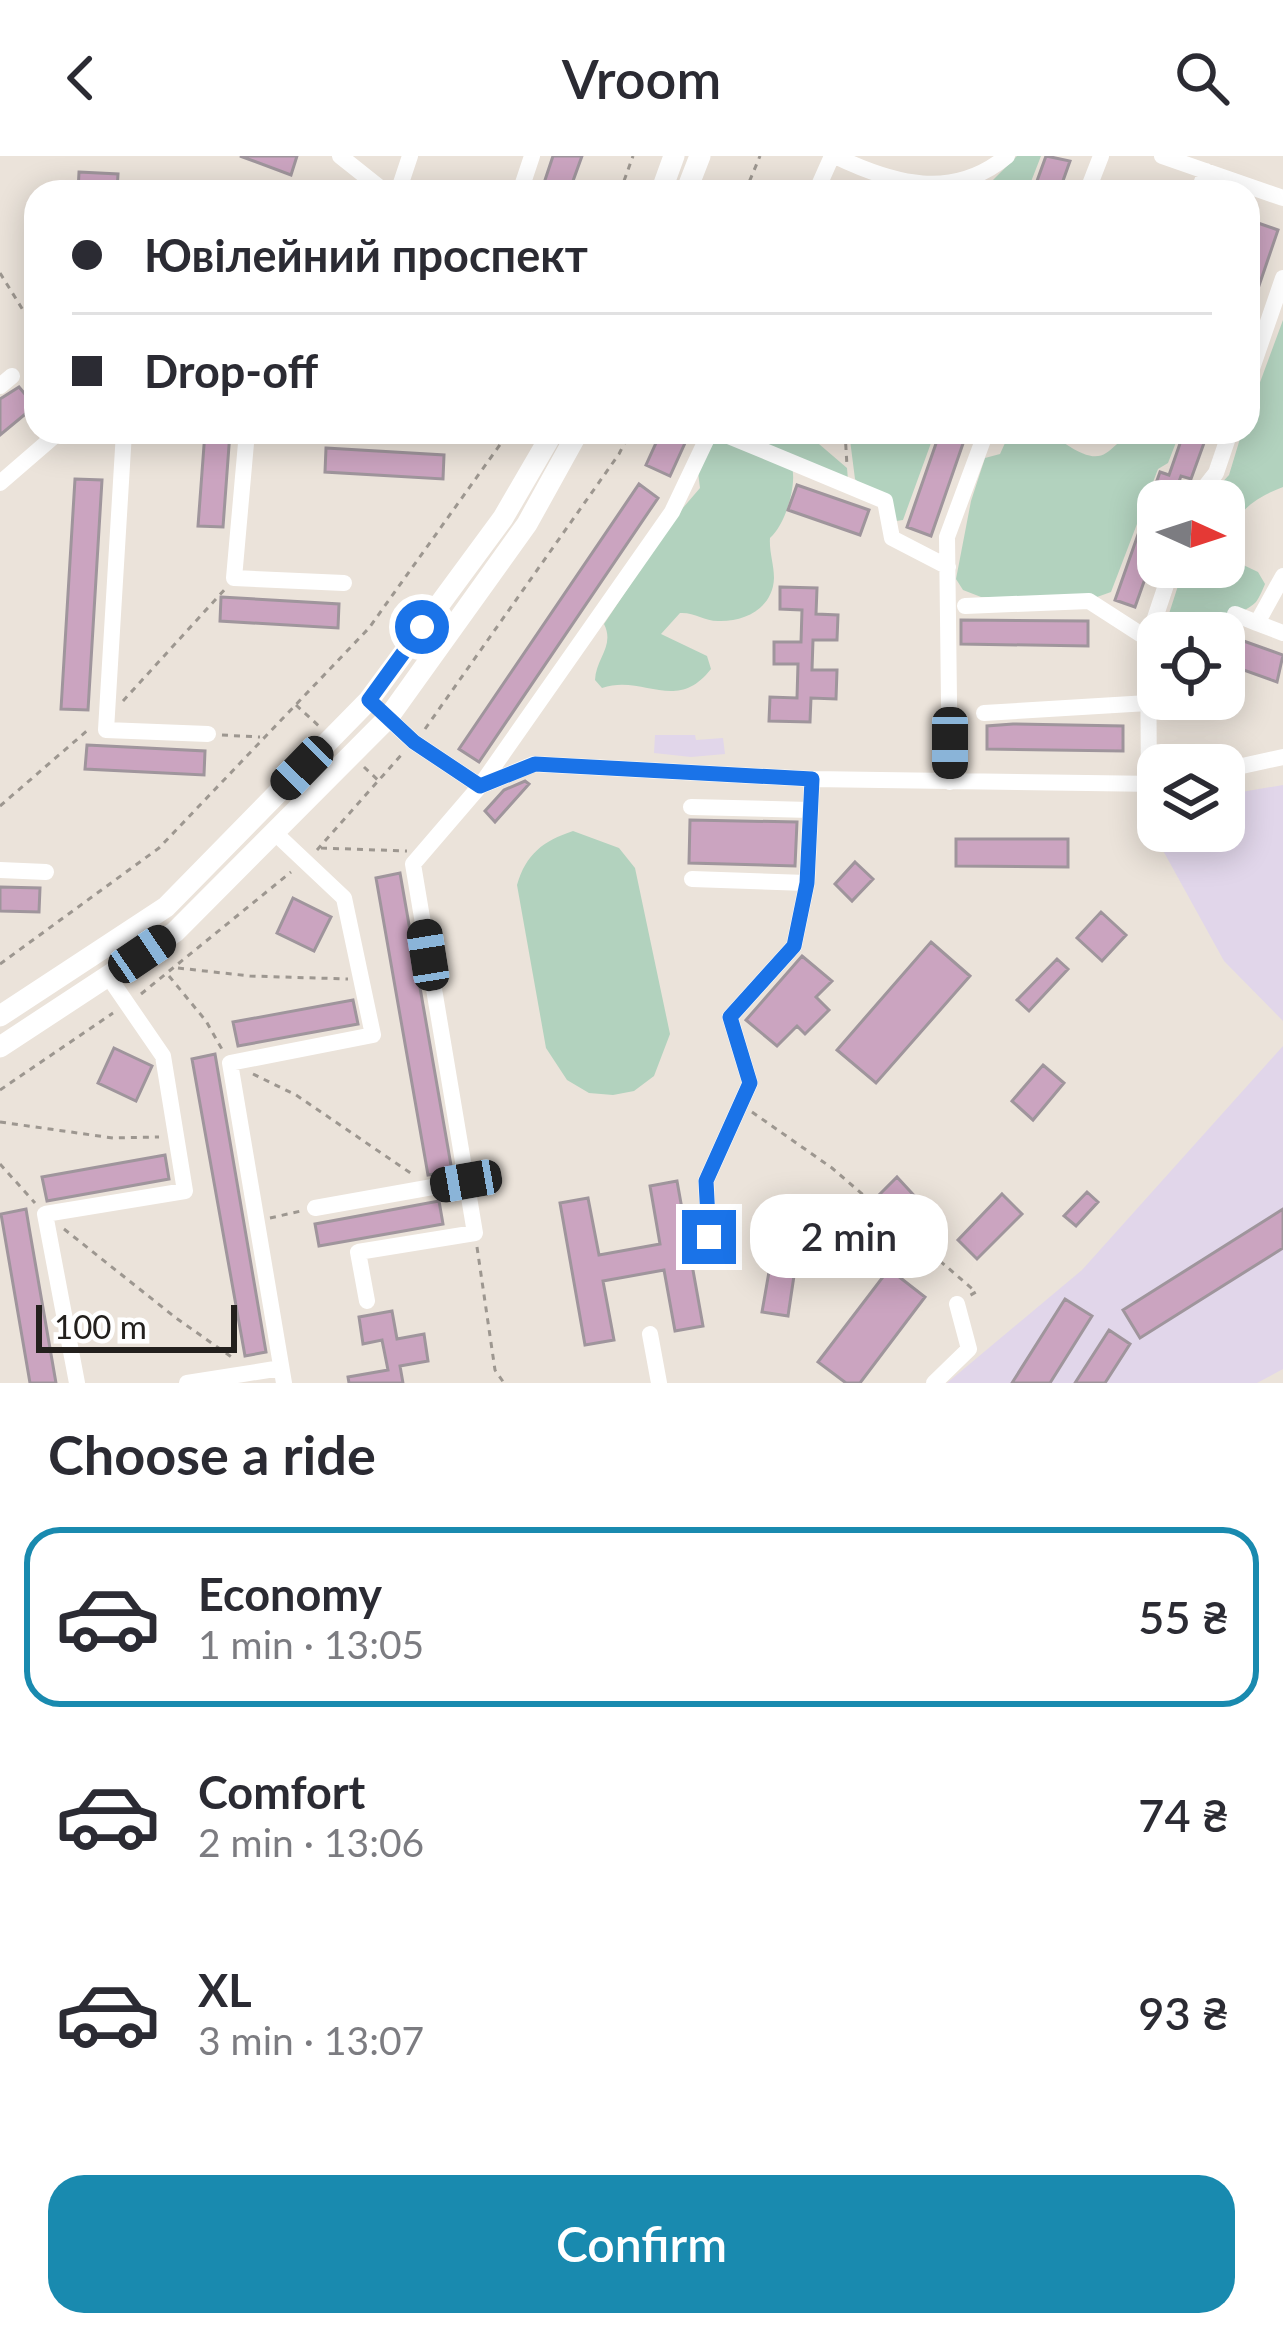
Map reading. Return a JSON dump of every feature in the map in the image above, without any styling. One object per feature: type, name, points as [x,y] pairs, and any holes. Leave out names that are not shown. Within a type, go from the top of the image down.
[{"type":"main road","points":[[0,1016],[166,907],[369,700],[503,518],[546,444]]},
{"type":"main road","points":[[0,1047],[175,932],[388,718],[527,524],[571,444]]},
{"type":"main road","points":[[369,700],[388,718]]},
{"type":"street","points":[[340,156],[370,180]]},
{"type":"street","points":[[833,156],[890,180]]},
{"type":"street","points":[[968,180],[1007,156]]},
{"type":"street","points":[[1162,156],[1232,180]]},
{"type":"street","points":[[1203,180],[1206,171]]},
{"type":"street","points":[[1260,345],[1283,278]]},
{"type":"street","points":[[0,484],[45,444]]},
{"type":"street","points":[[123,444],[106,730],[208,734]]},
{"type":"street","points":[[247,444],[234,578],[344,583]]},
{"type":"street","points":[[367,1301],[358,1252],[475,1233],[413,864],[480,786],[672,512],[704,444]]},
{"type":"street","points":[[748,444],[885,501],[892,538],[948,567]]},
{"type":"street","points":[[950,782],[947,537],[982,444]]},
{"type":"street","points":[[1210,480],[1226,444]]},
{"type":"street","points":[[1257,623],[1283,576]]},
{"type":"street","points":[[965,606],[1088,602],[1137,632]]},
{"type":"street","points":[[1245,618],[1283,633]]},
{"type":"street","points":[[984,713],[1137,705]]},
{"type":"street","points":[[388,718],[414,742],[480,786]]},
{"type":"street","points":[[1245,765],[1283,757]]},
{"type":"street","points":[[480,786],[535,764],[812,779],[1137,785]]},
{"type":"street","points":[[709,1237],[706,1181],[750,1083],[730,1017],[794,946],[807,883],[812,779]]},
{"type":"street","points":[[692,807],[810,810]]},
{"type":"street","points":[[187,1383],[254,1372],[283,1375],[230,1063],[373,1035],[344,898],[274,832]]},
{"type":"street","points":[[0,870],[46,872]]},
{"type":"street","points":[[692,879],[807,883]]},
{"type":"street","points":[[77,1383],[45,1214],[185,1192],[163,1056],[108,976]]},
{"type":"street","points":[[315,1208],[466,1181]]},
{"type":"street","points":[[934,1383],[969,1349],[957,1304]]},
{"type":"street","points":[[650,1334],[659,1383]]},
{"type":"path","points":[[0,273],[24,312]]},
{"type":"path","points":[[0,964],[159,848],[369,628],[500,444]]},
{"type":"path","points":[[846,444],[849,486]]},
{"type":"path","points":[[0,806],[106,717],[234,578]]},
{"type":"path","points":[[296,704],[321,728]]},
{"type":"path","points":[[208,734],[264,737]]},
{"type":"path","points":[[362,766],[379,781]]},
{"type":"path","points":[[319,848],[402,849],[421,856]]},
{"type":"path","points":[[176,968],[320,981],[361,978]]},
{"type":"path","points":[[167,975],[206,1021],[230,1063],[296,1095],[399,1163],[428,1188]]},
{"type":"path","points":[[741,1104],[832,1168],[976,1292],[957,1304]]},
{"type":"path","points":[[0,1122],[113,1138],[176,1137]]},
{"type":"path","points":[[0,1164],[45,1214],[176,1318],[254,1372]]},
{"type":"path","points":[[256,1221],[315,1208]]},
{"type":"path","points":[[475,1233],[495,1370],[504,1383]]},
{"type":"shaded area","points":[[655,735],[723,738],[725,754],[654,753]]},
{"type":"shaded area","points":[[1283,785],[1283,1021],[1224,961],[1164,852],[1245,852],[1245,791]]},
{"type":"shaded area","points":[[1283,1046],[1283,1369],[1257,1383],[947,1383],[1082,1270]]},
{"type":"green space","points":[[1017,156],[1041,156],[1032,180],[993,180]]},
{"type":"green space","points":[[1283,320],[1283,487],[1245,510],[1245,480],[1224,480],[1238,444],[1260,444],[1260,382]]},
{"type":"green space","points":[[710,444],[738,444],[792,467],[788,505],[770,538],[774,578],[769,598],[756,611],[728,621],[680,613],[661,634],[707,656],[711,669],[698,682],[672,691],[632,685],[602,688],[595,680],[606,646],[604,624],[700,488],[698,472]]},
{"type":"green space","points":[[758,444],[819,444],[847,468],[848,480]]},
{"type":"green space","points":[[851,444],[931,444],[903,520],[896,521],[855,479]]},
{"type":"green space","points":[[1005,444],[1066,444],[1101,456],[1118,444],[1175,444],[1154,480],[1137,480],[1137,524],[1111,592],[1097,597],[981,597],[963,590],[956,579],[985,458],[1000,454]]},
{"type":"green space","points":[[1245,566],[1258,572],[1265,584],[1258,599],[1242,612],[1170,612],[1177,588],[1245,588]]},
{"type":"green space","points":[[573,831],[619,848],[635,868],[670,1034],[654,1076],[634,1091],[589,1093],[567,1080],[546,1048],[517,885],[537,850]]},
{"type":"building","points":[[240,156],[297,156],[291,175]]},
{"type":"building","points":[[553,156],[582,156],[573,180],[545,180]]},
{"type":"building","points":[[1046,156],[1070,161],[1063,180],[1037,180]]},
{"type":"building","points":[[79,172],[118,174],[118,180],[79,180]]},
{"type":"building","points":[[1260,224],[1278,230],[1260,283]]},
{"type":"building","points":[[19,387],[24,393],[24,415],[0,435],[0,399]]},
{"type":"building","points":[[204,444],[229,444],[223,527],[198,526]]},
{"type":"building","points":[[656,444],[685,444],[670,476],[646,465]]},
{"type":"building","points":[[936,444],[963,444],[931,536],[907,527]]},
{"type":"building","points":[[1180,444],[1204,444],[1191,479],[1157,480],[1160,472],[1169,475]]},
{"type":"building","points":[[326,448],[444,455],[443,479],[325,472]]},
{"type":"building","points":[[75,479],[102,480],[88,710],[61,709]]},
{"type":"building","points":[[639,484],[658,498],[479,762],[459,749]]},
{"type":"building","points":[[797,485],[869,510],[860,535],[788,510]]},
{"type":"building","points":[[1137,537],[1137,588],[1142,588],[1135,607],[1115,600]]},
{"type":"building","points":[[780,587],[817,588],[816,614],[838,615],[837,640],[813,640],[812,670],[837,670],[836,699],[811,698],[810,722],[769,721],[770,697],[797,698],[798,664],[774,664],[774,642],[801,642],[802,610],[780,609]]},
{"type":"building","points":[[221,597],[339,604],[338,628],[220,621]]},
{"type":"building","points":[[961,620],[1088,621],[1088,646],[961,644]]},
{"type":"building","points":[[1245,641],[1283,655],[1277,682],[1245,671]]},
{"type":"building","points":[[987,726],[1123,726],[1123,751],[987,749]]},
{"type":"building","points":[[87,745],[205,751],[204,775],[85,769]]},
{"type":"building","points":[[525,781],[529,784],[495,822],[485,811],[504,790]]},
{"type":"building","points":[[690,820],[797,822],[795,866],[689,863]]},
{"type":"building","points":[[956,839],[1068,839],[1068,867],[956,866]]},
{"type":"building","points":[[855,862],[873,879],[852,901],[835,884]]},
{"type":"building","points":[[400,873],[452,1171],[428,1175],[376,878]]},
{"type":"building","points":[[0,887],[40,888],[39,912],[0,911]]},
{"type":"building","points":[[293,898],[331,917],[314,951],[277,933]]},
{"type":"building","points":[[1101,912],[1126,935],[1102,961],[1077,938]]},
{"type":"building","points":[[931,942],[970,976],[876,1083],[837,1050]]},
{"type":"building","points":[[802,956],[832,981],[816,997],[829,1010],[805,1034],[797,1026],[777,1046],[746,1020]]},
{"type":"building","points":[[1057,959],[1068,969],[1029,1011],[1017,1000]]},
{"type":"building","points":[[353,1000],[358,1024],[238,1046],[233,1022]]},
{"type":"building","points":[[114,1048],[152,1066],[136,1101],[98,1083]]},
{"type":"building","points":[[215,1054],[266,1352],[245,1356],[192,1059]]},
{"type":"building","points":[[1043,1065],[1064,1083],[1033,1120],[1012,1101]]},
{"type":"building","points":[[165,1155],[169,1179],[47,1201],[42,1177]]},
{"type":"building","points":[[897,1177],[931,1214],[910,1233],[876,1198]]},
{"type":"building","points":[[677,1181],[703,1326],[675,1331],[664,1270],[603,1281],[614,1340],[585,1345],[560,1203],[588,1198],[599,1255],[660,1244],[650,1186]]},
{"type":"building","points":[[1087,1192],[1098,1202],[1076,1226],[1064,1216]]},
{"type":"building","points":[[1002,1194],[1022,1214],[977,1259],[958,1240]]},
{"type":"building","points":[[802,1196],[812,1242],[787,1248],[777,1201]]},
{"type":"building","points":[[439,1201],[443,1224],[319,1246],[315,1224]]},
{"type":"building","points":[[26,1209],[56,1383],[30,1383],[1,1214]]},
{"type":"building","points":[[1283,1209],[1283,1248],[1140,1338],[1123,1310]]},
{"type":"building","points":[[770,1266],[795,1269],[788,1316],[762,1312]]},
{"type":"building","points":[[889,1269],[925,1297],[860,1383],[846,1383],[818,1362]]},
{"type":"building","points":[[1065,1299],[1092,1316],[1050,1383],[1012,1383]]},
{"type":"building","points":[[392,1311],[397,1339],[424,1334],[428,1361],[400,1366],[403,1383],[349,1383],[348,1377],[388,1370],[382,1340],[363,1344],[359,1317]]},
{"type":"building","points":[[1109,1330],[1130,1344],[1105,1383],[1075,1383]]},
{"type":"route","points":[[422,627],[369,700],[414,742],[480,786],[535,764],[812,779],[807,883],[794,946],[730,1017],[750,1083],[706,1181],[709,1237]]}]
